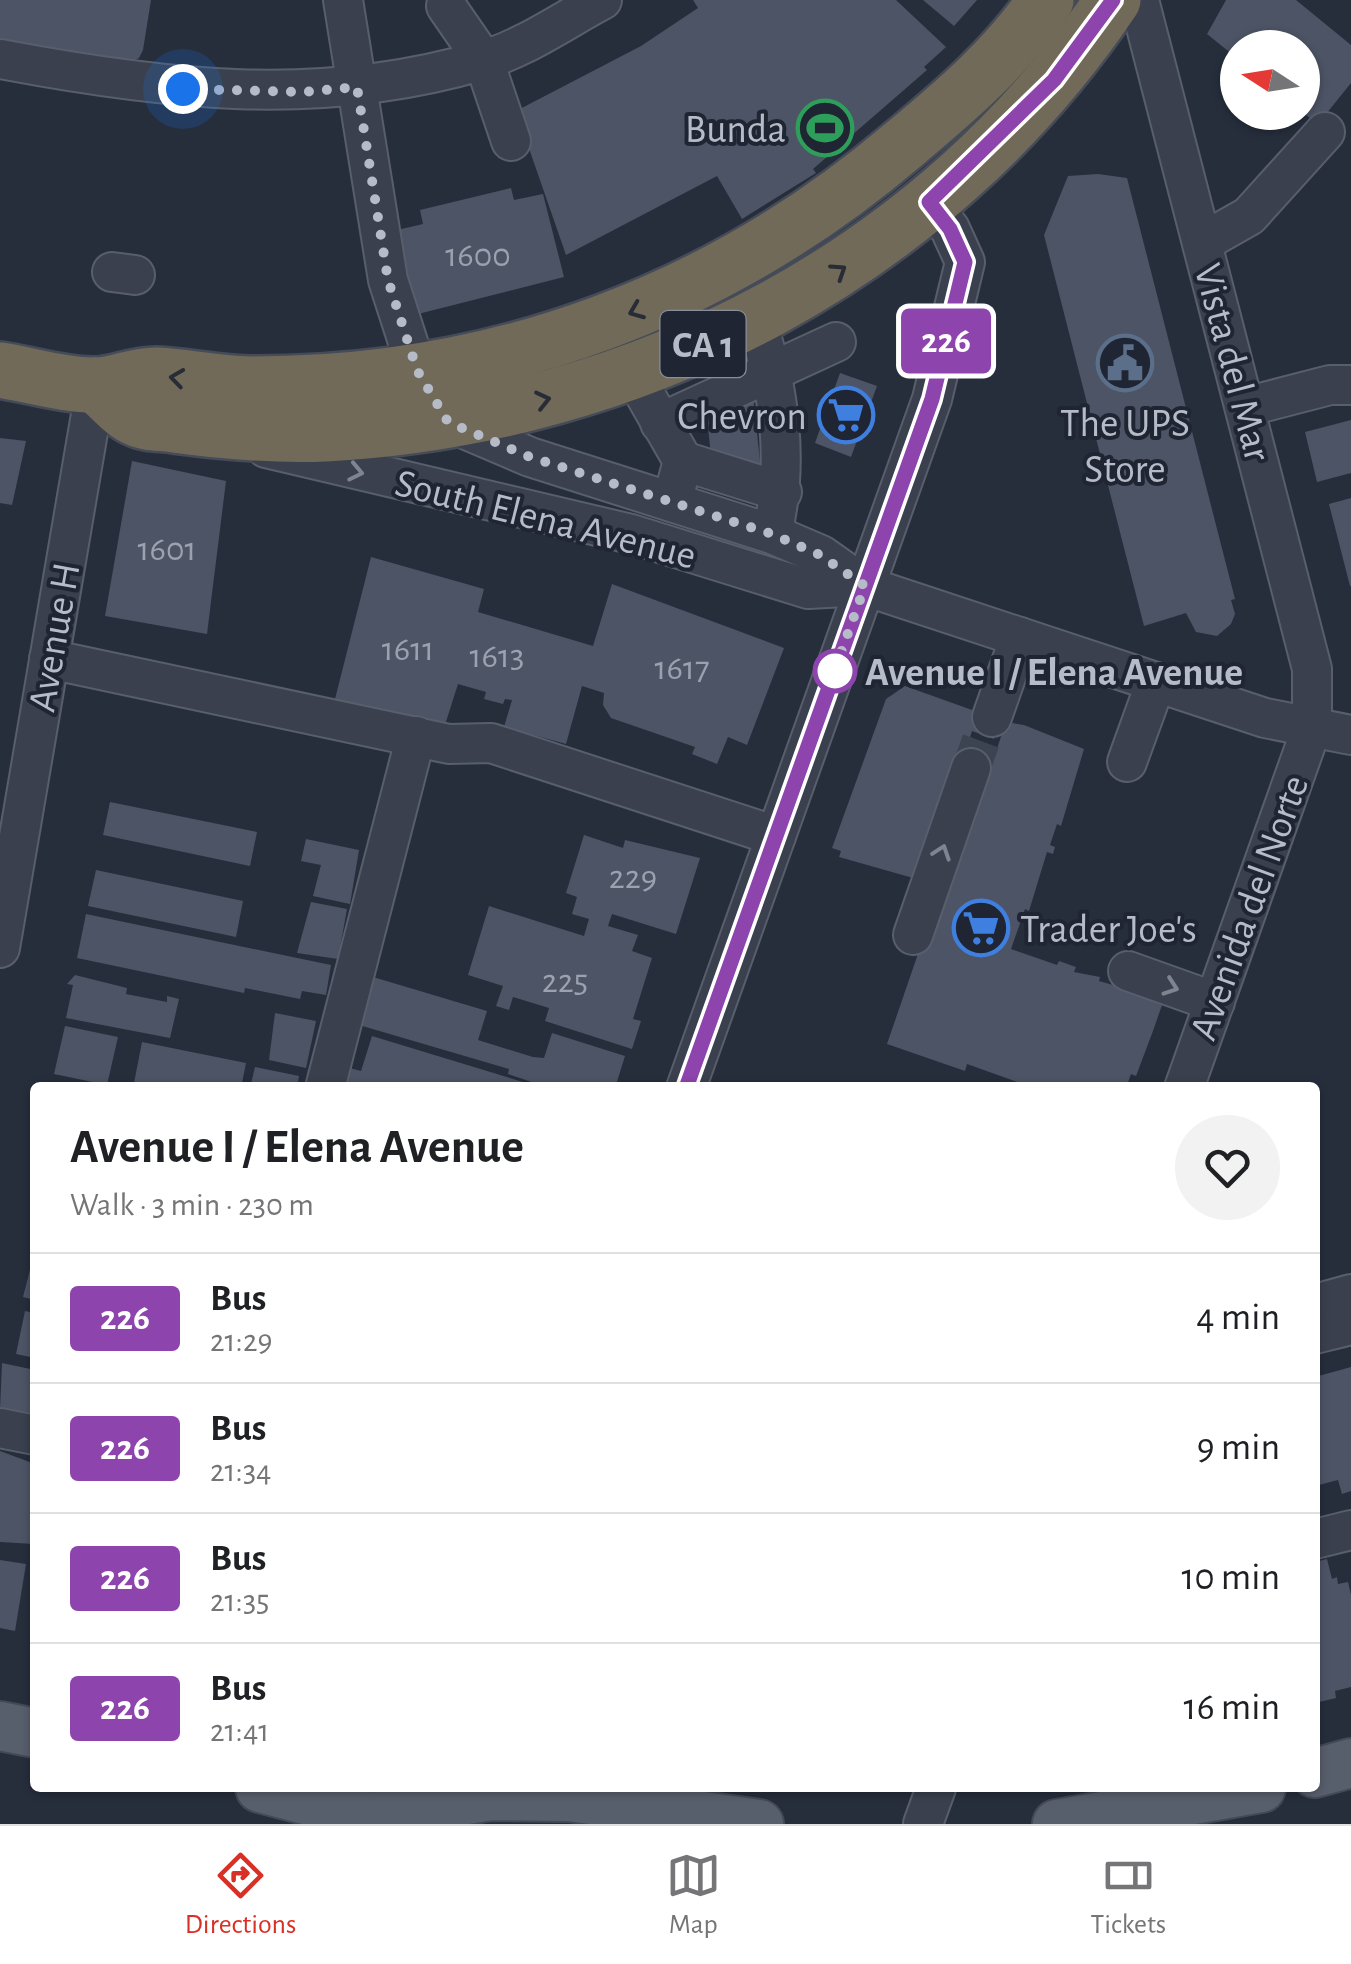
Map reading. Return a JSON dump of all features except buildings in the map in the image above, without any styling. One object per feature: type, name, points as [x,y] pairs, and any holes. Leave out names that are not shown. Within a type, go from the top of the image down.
[{"type":"highway","name":"CA 1","points":[[0,370],[96,385],[154,375],[259,384],[338,381],[417,370],[568,338],[689,290],[842,197],[990,71],[1046,0]]},
{"type":"highway","name":"CA 1","points":[[96,385],[136,419],[230,433],[312,434],[448,422],[591,389],[755,320],[878,245],[929,202],[1054,80],[1113,0]]},
{"type":"highway","points":[[929,202],[917,182],[919,169],[994,98],[990,71]]},
{"type":"main road","points":[[0,1726],[30,1732]]},
{"type":"main road","points":[[1320,1771],[1351,1762]]},
{"type":"main road","points":[[276,1792],[370,1816],[490,1796],[654,1804],[759,1824]]},
{"type":"main road","points":[[1057,1824],[1106,1821],[1242,1792]]},
{"type":"street","name":"South Elena Avenue","points":[[343,0],[388,280],[417,370],[448,422],[530,457],[772,534],[820,555],[865,586],[1265,718],[1351,735]]},
{"type":"street","points":[[0,59],[183,89],[304,92],[357,87],[484,61],[602,0]]},
{"type":"street","name":"Vista del Mar","points":[[1140,0],[1312,668],[1312,727]]},
{"type":"street","points":[[446,6],[484,61],[511,141]]},
{"type":"street","points":[[1203,242],[1249,216],[1325,132]]},
{"type":"street","points":[[688,1082],[932,399],[965,262],[950,229],[929,202]]},
{"type":"street","points":[[755,320],[773,370],[782,492],[772,534]]},
{"type":"street","points":[[660,423],[836,342]]},
{"type":"street","points":[[632,372],[682,461],[782,492]]},
{"type":"street","name":"Avenue H","points":[[0,948],[96,385]]},
{"type":"street","points":[[1246,407],[1330,385],[1351,385]]},
{"type":"street","name":"South Elena Avenue","points":[[230,433],[279,454],[631,534],[808,590],[865,586]]},
{"type":"street","points":[[672,502],[682,461]]},
{"type":"street","points":[[912,935],[1020,637]]},
{"type":"street","points":[[49,660],[448,744],[492,743],[776,836]]},
{"type":"street","points":[[1127,762],[1156,682]]},
{"type":"street","name":"Avenida del Norte","points":[[1186,1082],[1312,727]]},
{"type":"street","points":[[327,1082],[416,736]]},
{"type":"street","points":[[1128,971],[1215,1002]]},
{"type":"street","points":[[1320,1303],[1351,1294]]},
{"type":"street","points":[[1320,1333],[1351,1325]]},
{"type":"street","points":[[0,1428],[30,1435]]},
{"type":"street","points":[[1320,1538],[1351,1530]]},
{"type":"street","points":[[922,1824],[934,1792]]},
{"type":"tunnel","points":[[971,768],[981,741]]},
{"type":"bus line","name":"226","points":[[688,1082],[932,399],[965,262],[950,229],[929,202],[1054,80],[1113,0]]},
{"type":"place","name":"Bunda","points":[[825,128]]},
{"type":"place","name":"The UPS Store","points":[[1125,363]]},
{"type":"place","name":"Chevron","points":[[846,415]]},
{"type":"place","name":"Avenue I / Elena Avenue","points":[[835,671]]},
{"type":"place","name":"Trader Joe's","points":[[981,928]]},
{"type":"route","points":[[183,89],[274,88],[304,92],[357,87],[388,280],[417,370],[448,422],[530,457],[772,534],[820,555],[865,586],[830,683],[835,671]]}]
